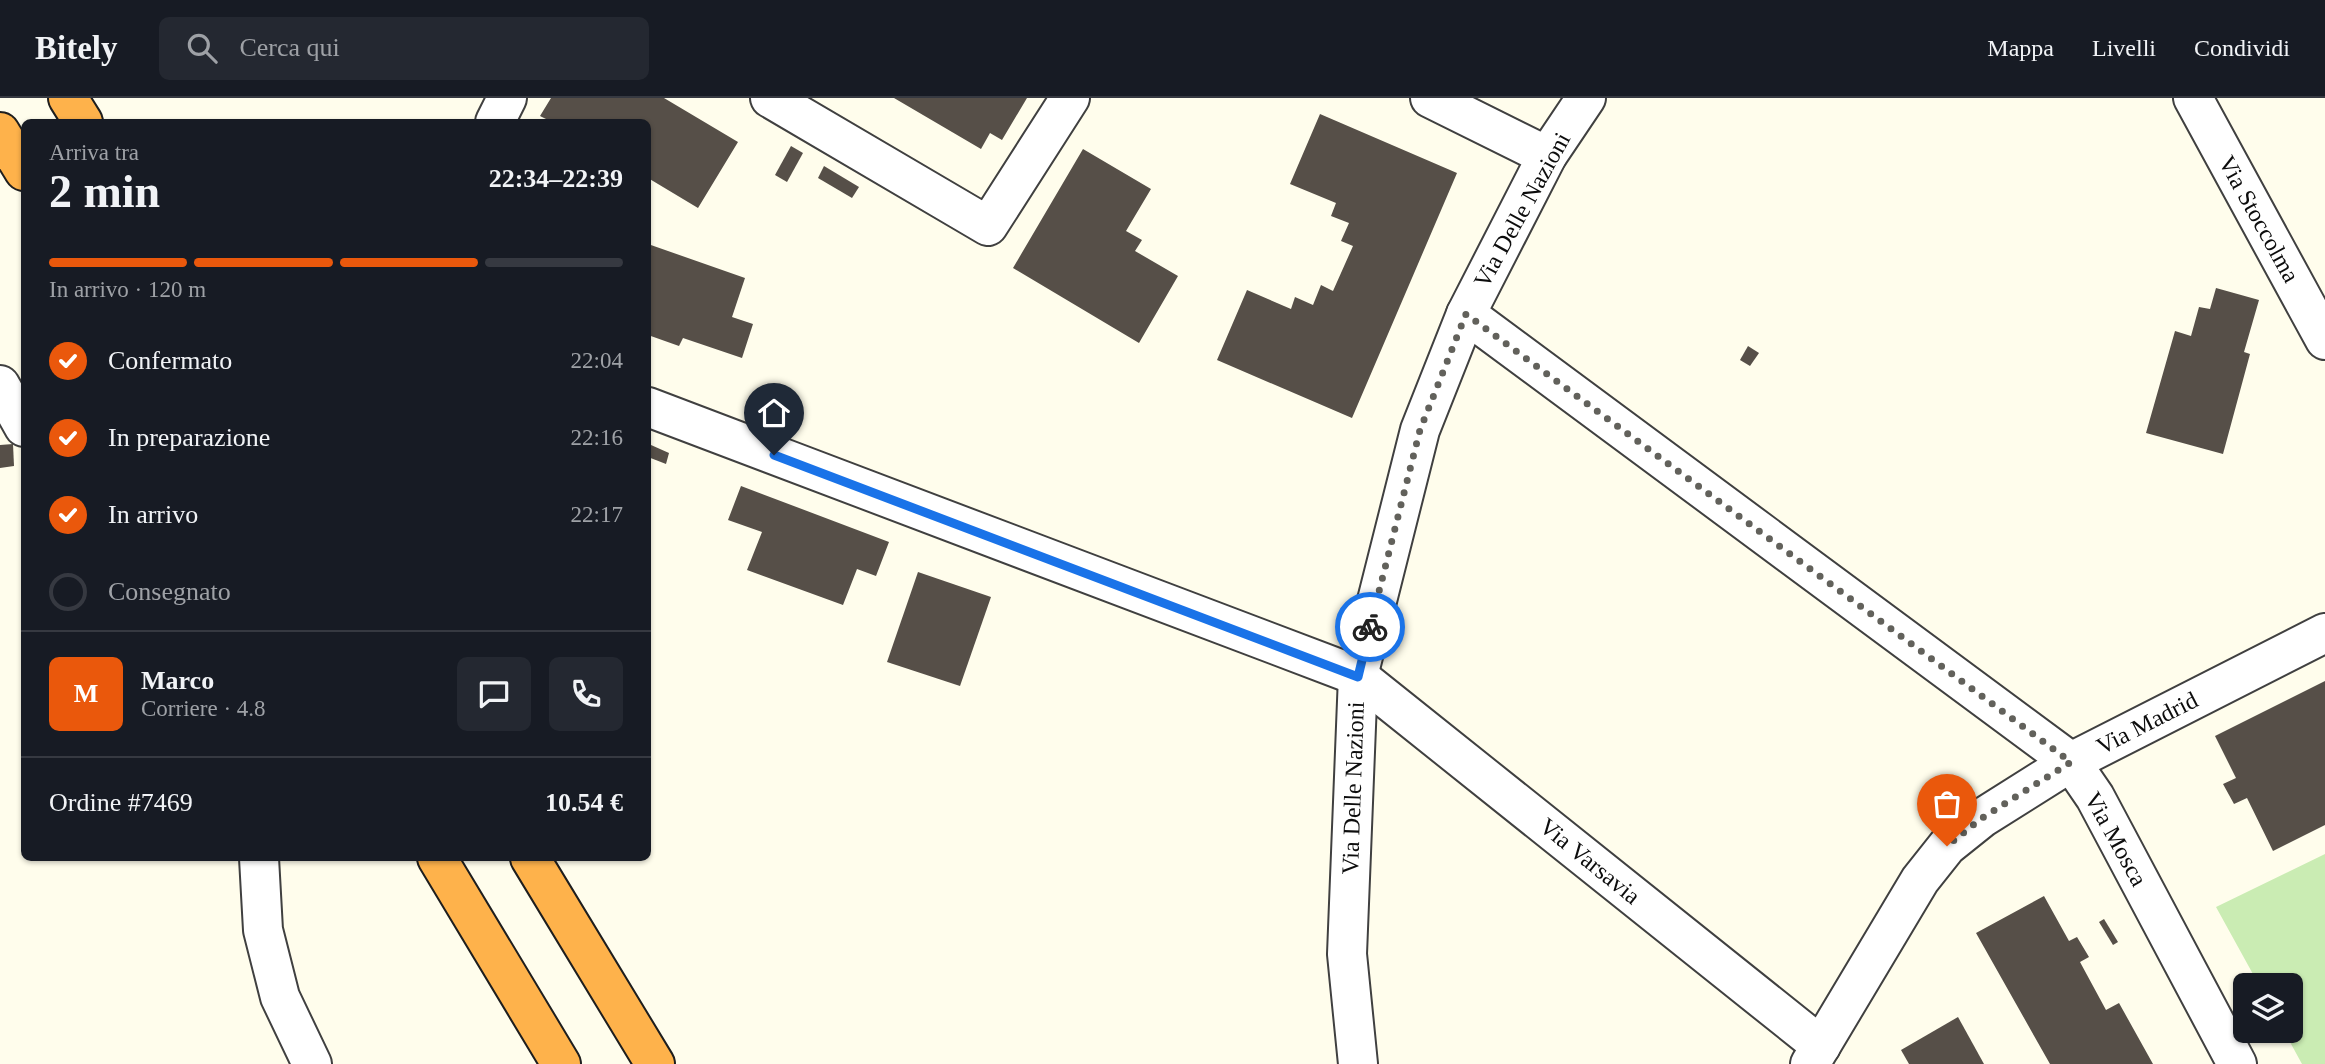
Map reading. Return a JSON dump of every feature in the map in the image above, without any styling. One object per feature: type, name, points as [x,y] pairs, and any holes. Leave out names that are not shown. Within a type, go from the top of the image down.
[{"type":"highway","points":[[68,98],[81,119]]},
{"type":"highway","points":[[0,132],[21,166]]},
{"type":"highway","points":[[439,861],[561,1064]]},
{"type":"highway","points":[[532,861],[655,1064]]},
{"type":"street","points":[[496,119],[507,98]]},
{"type":"street","points":[[770,98],[988,226],[1070,98]]},
{"type":"street","points":[[1430,98],[1547,156]]},
{"type":"street","name":"Via Delle Nazioni","points":[[1358,1064],[1347,954],[1358,677],[1420,430],[1466,314],[1547,156],[1586,98]]},
{"type":"street","name":"Via Stoccolma","points":[[2193,98],[2325,340]]},
{"type":"street","name":"Via Mosca","points":[[1466,314],[2071,762],[2095,797],[2237,1064]]},
{"type":"street","points":[[0,385],[21,422]]},
{"type":"street","name":"Via Varsavia","points":[[651,408],[1358,677],[1816,1055]]},
{"type":"street","name":"Via Madrid","points":[[1816,1055],[1920,880],[1947,846],[1982,818],[2071,762],[2325,633]]},
{"type":"street","points":[[259,861],[263,930],[277,983],[312,1064]]},
{"type":"green space","points":[[2325,854],[2325,1064],[2302,1064],[2291,1043],[2303,1043],[2303,973],[2252,973],[2216,907]]},
{"type":"building","points":[[551,98],[664,98],[738,142],[698,208],[651,180],[651,119],[546,119],[540,116]]},
{"type":"building","points":[[894,98],[1027,98],[1002,140],[990,133],[981,149]]},
{"type":"building","points":[[1320,114],[1457,173],[1352,418],[1217,360],[1247,290],[1291,309],[1295,297],[1313,305],[1321,285],[1333,291],[1353,246],[1341,241],[1349,223],[1331,216],[1336,203],[1290,184]]},
{"type":"building","points":[[791,146],[803,153],[787,182],[775,175]]},
{"type":"building","points":[[1083,149],[1151,189],[1126,231],[1142,240],[1135,251],[1178,276],[1139,343],[1013,268]]},
{"type":"building","points":[[824,166],[859,187],[852,198],[818,178]]},
{"type":"building","points":[[651,245],[745,278],[732,317],[753,324],[742,358],[683,338],[679,346],[651,336]]},
{"type":"building","points":[[2216,288],[2259,300],[2244,352],[2250,354],[2223,454],[2146,433],[2175,331],[2191,336],[2199,307],[2210,309]]},
{"type":"building","points":[[1748,346],[1759,353],[1750,366],[1740,360]]},
{"type":"building","points":[[13,444],[14,466],[0,468],[0,445]]},
{"type":"building","points":[[651,445],[669,453],[666,464],[651,458]]},
{"type":"building","points":[[741,486],[889,542],[876,576],[857,569],[843,605],[747,570],[762,532],[728,520]]},
{"type":"building","points":[[918,572],[991,597],[960,686],[887,662]]},
{"type":"building","points":[[2325,681],[2325,825],[2273,851],[2247,798],[2234,804],[2223,784],[2236,778],[2215,736]]},
{"type":"building","points":[[2044,896],[2069,941],[2077,937],[2089,957],[2080,962],[2106,1010],[2119,1003],[2153,1064],[2050,1064],[1976,933]]},
{"type":"building","points":[[2104,919],[2118,942],[2113,945],[2099,922]]},
{"type":"building","points":[[1958,1017],[1984,1064],[1909,1064],[1901,1050]]},
{"type":"way so far","points":[[1370,627],[1420,430],[1466,314],[2071,762],[1982,818],[1947,846]]},
{"type":"route","points":[[774,455],[1358,677],[1370,627]]}]
